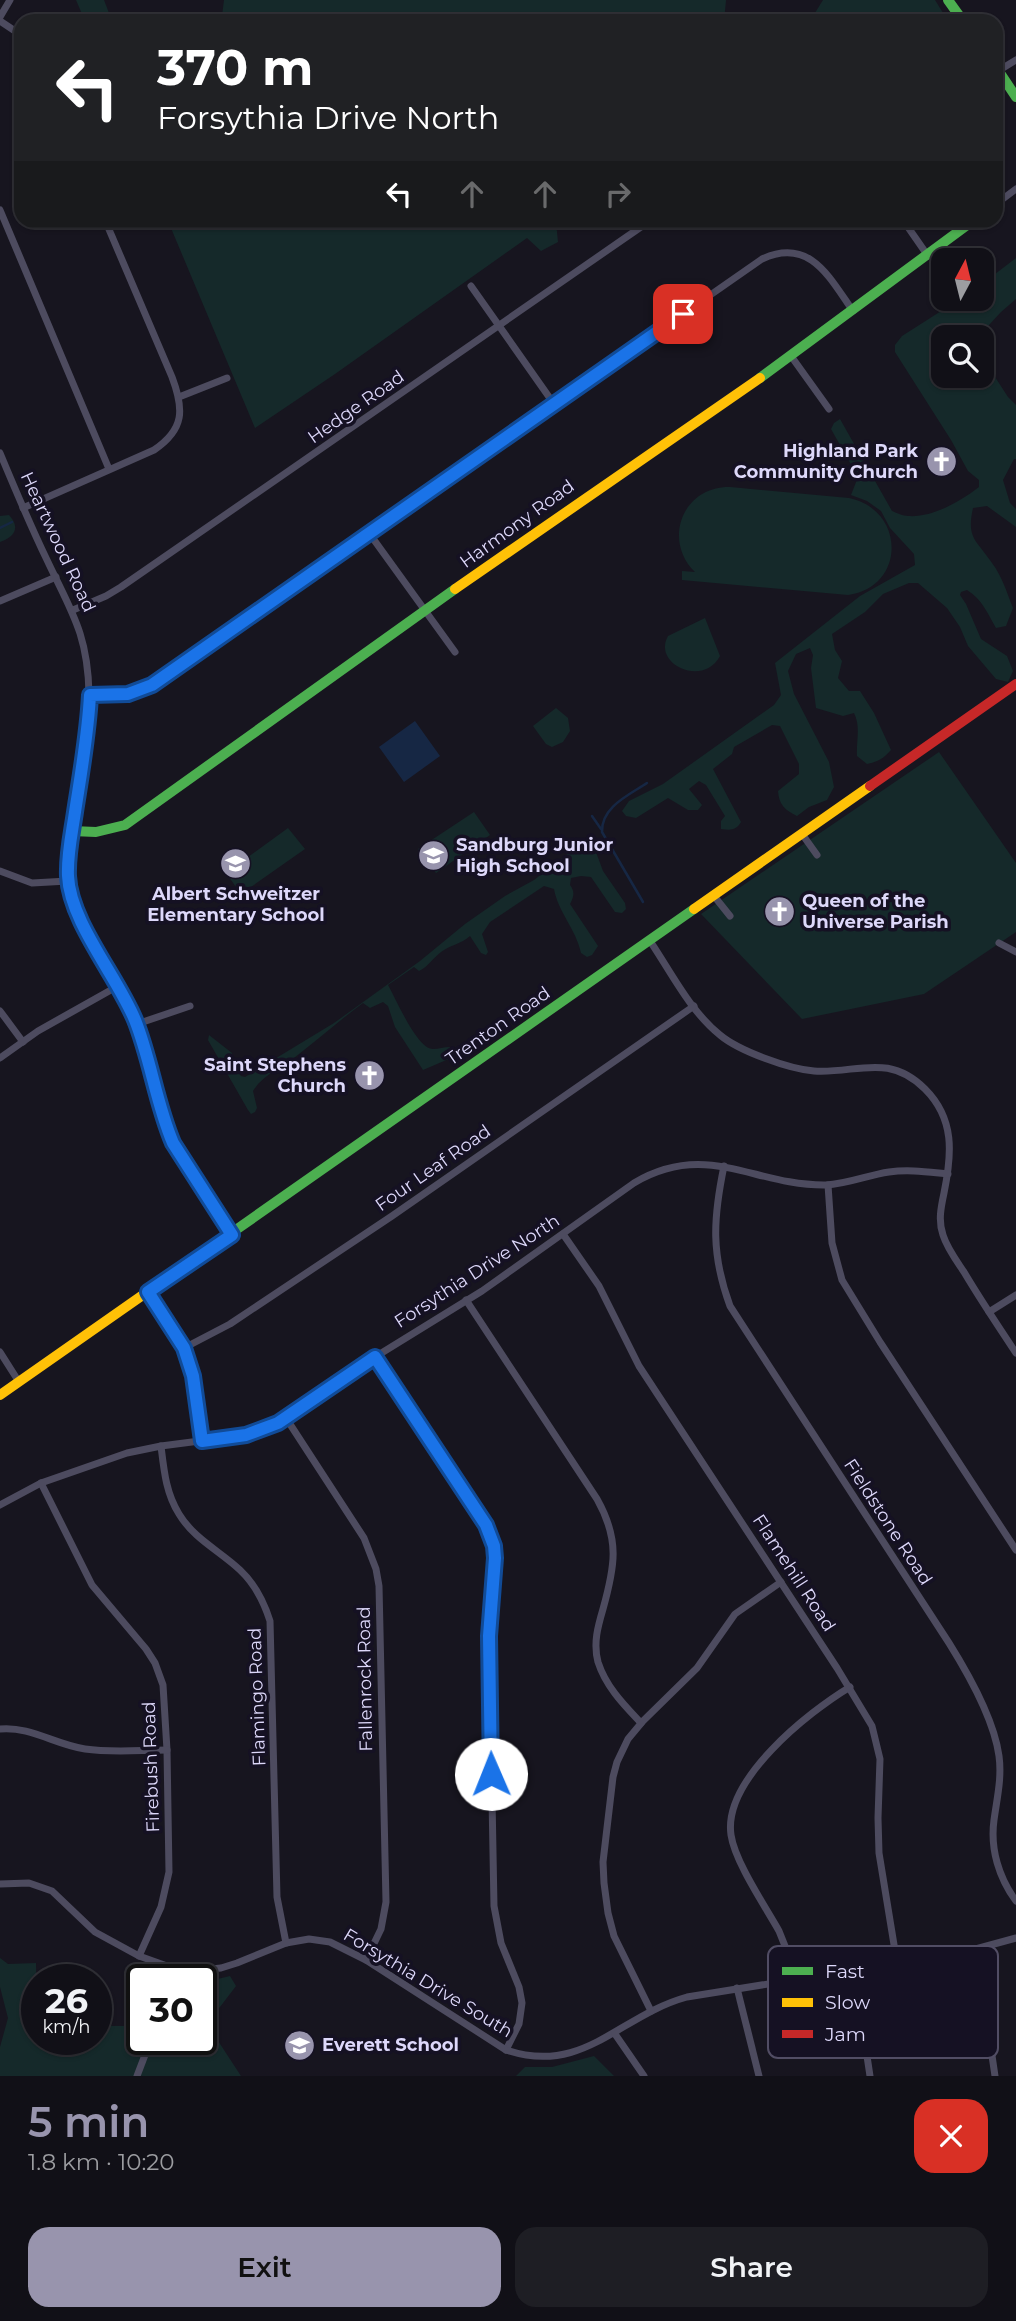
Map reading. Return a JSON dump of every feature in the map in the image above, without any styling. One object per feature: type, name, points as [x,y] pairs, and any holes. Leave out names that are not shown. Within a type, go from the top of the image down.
[{"type":"main road","points":[[1003,78],[1016,97]]},
{"type":"main road","name":"Harmony Road","points":[[72,831],[96,832],[125,825],[558,516],[853,312],[964,228]]},
{"type":"main road","name":"Trenton Road","points":[[0,1395],[1016,684]]},
{"type":"street","points":[[10,0],[0,19],[14,30]]},
{"type":"street","points":[[0,209],[109,469]]},
{"type":"street","points":[[23,508],[154,450],[169,438],[180,417],[179,397],[108,228]]},
{"type":"street","name":"Hedge Road","points":[[73,610],[121,587],[640,228]]},
{"type":"street","points":[[909,228],[928,256]]},
{"type":"street","points":[[90,695],[128,694],[152,685],[771,254],[790,252],[811,259],[827,275],[853,312]]},
{"type":"street","points":[[471,286],[554,404]]},
{"type":"street","points":[[791,356],[829,409]]},
{"type":"street","points":[[179,397],[227,378]]},
{"type":"street","name":"Heartwood Road","points":[[0,453],[55,577],[73,610],[83,640],[90,695],[87,737],[69,854],[68,881],[80,918],[136,1024],[173,1143],[232,1235]]},
{"type":"street","points":[[369,533],[455,652]]},
{"type":"street","points":[[0,601],[55,577]]},
{"type":"street","points":[[802,834],[817,855]]},
{"type":"street","points":[[0,871],[32,883],[68,881]]},
{"type":"street","points":[[714,896],[730,916]]},
{"type":"street","points":[[650,941],[694,1006],[721,1037],[779,1063],[814,1071],[860,1066],[883,1067],[914,1080],[930,1094],[943,1114],[950,1142],[948,1174],[940,1215],[943,1235],[947,1246],[1016,1353]]},
{"type":"street","points":[[999,943],[1016,952]]},
{"type":"street","points":[[0,1058],[38,1031],[118,986]]},
{"type":"street","points":[[136,1024],[190,1006]]},
{"type":"street","name":"Four Leaf Road","points":[[184,1348],[230,1324],[694,1006]]},
{"type":"street","points":[[0,1011],[23,1042]]},
{"type":"street","name":"Forsythia Drive North","points":[[0,1505],[41,1483],[127,1453],[246,1435],[286,1418],[375,1357],[466,1300],[634,1183],[657,1171],[697,1164],[724,1166],[814,1185],[828,1185],[896,1171],[948,1174]]},
{"type":"street","name":"Fieldstone Road","points":[[724,1166],[716,1208],[714,1239],[718,1271],[730,1306],[949,1643],[973,1686],[999,1752],[1000,1783],[993,1833],[996,1859],[1002,1877],[1016,1901]]},
{"type":"street","points":[[828,1185],[832,1243],[842,1280],[1016,1550]]},
{"type":"street","name":"Flamehill Road","points":[[563,1234],[598,1286],[639,1366],[865,1712],[878,1745],[881,1778],[879,1853],[894,1946]]},
{"type":"street","points":[[148,1292],[184,1348],[193,1376],[202,1441]]},
{"type":"street","points":[[989,1312],[1016,1295]]},
{"type":"street","points":[[466,1300],[597,1499],[609,1523],[614,1562],[596,1631],[597,1656],[608,1685],[642,1724]]},
{"type":"street","points":[[0,1352],[19,1382]]},
{"type":"street","points":[[375,1357],[486,1525],[494,1546],[489,1636],[494,1906],[501,1943],[519,1987],[522,2003],[519,2024],[506,2050]]},
{"type":"street","name":"Fallenrock Road","points":[[286,1418],[364,1538],[376,1569],[379,1587],[386,1902],[381,1929],[366,1960]]},
{"type":"street","name":"Flamingo Road","points":[[161,1446],[169,1493],[180,1516],[198,1536],[246,1576],[261,1599],[270,1621],[277,1897],[286,1943]]},
{"type":"street","name":"Firebush Road","points":[[41,1483],[92,1585],[155,1663],[165,1696],[169,1872],[161,1907],[139,1956]]},
{"type":"street","points":[[651,2011],[614,1936],[608,1913],[603,1862],[613,1777],[623,1749],[642,1724],[697,1668],[735,1614],[781,1582]]},
{"type":"street","points":[[785,1946],[733,1845],[730,1824],[732,1810],[741,1788],[791,1730],[828,1700],[850,1687]]},
{"type":"street","points":[[0,1729],[28,1732],[82,1749],[167,1750]]},
{"type":"street","name":"Forsythia Drive South","points":[[0,1884],[22,1882],[52,1891],[95,1932],[139,1956],[161,1964]]},
{"type":"street","name":"Forsythia Drive South","points":[[987,1946],[1016,1938]]},
{"type":"street","name":"Forsythia Drive South","points":[[217,1967],[234,1964],[286,1943],[309,1939],[330,1942],[366,1960],[506,2050],[527,2058],[555,2061],[581,2055],[651,2011],[679,1999],[768,1982]]},
{"type":"street","points":[[737,1987],[759,2076]]},
{"type":"street","points":[[615,2034],[644,2076]]},
{"type":"street","points":[[137,2076],[145,2055]]},
{"type":"street","points":[[867,2058],[870,2076]]},
{"type":"street","points":[[992,2058],[995,2076]]},
{"type":"green space","points":[[76,0],[104,0],[109,14],[82,14]]},
{"type":"green space","points":[[224,0],[726,0],[725,14],[222,14]]},
{"type":"green space","points":[[823,0],[935,0],[944,14],[814,14]]},
{"type":"green space","points":[[171,228],[557,228],[558,242],[541,251],[527,238],[255,428]]},
{"type":"green space","points":[[1016,258],[1016,299],[989,325],[931,325],[931,388],[994,388],[994,375],[1016,405],[1016,459],[1003,480],[1010,503],[1016,509],[1016,527],[987,506],[973,508],[971,518],[974,538],[999,573],[1013,608],[1006,626],[996,628],[981,602],[967,590],[960,595],[981,639],[1007,656],[1013,671],[1008,682],[996,679],[968,646],[960,627],[947,608],[918,583],[909,583],[883,594],[865,612],[832,634],[835,650],[842,661],[838,678],[849,691],[860,691],[874,713],[891,750],[886,755],[867,764],[857,756],[858,729],[854,713],[843,716],[816,708],[811,668],[813,655],[810,648],[796,654],[788,671],[794,694],[829,762],[834,787],[827,800],[809,807],[797,816],[783,806],[778,791],[799,774],[799,764],[780,726],[772,725],[734,747],[732,754],[713,769],[741,822],[735,828],[721,829],[721,821],[725,816],[706,785],[699,781],[689,789],[702,805],[698,810],[688,810],[668,798],[636,818],[626,816],[622,811],[629,801],[663,784],[774,705],[781,695],[775,663],[860,596],[915,565],[914,554],[890,528],[881,511],[867,501],[851,495],[858,477],[831,429],[834,423],[840,419],[892,511],[906,516],[927,514],[955,503],[979,487],[979,480],[968,471],[895,352],[895,345],[902,336],[940,312],[994,312],[994,275]]},
{"type":"green space","points":[[730,487],[849,498],[868,505],[881,517],[889,532],[892,548],[889,564],[881,578],[867,589],[848,595],[682,580],[682,571],[695,572],[685,559],[680,545],[679,531],[683,517],[700,495],[714,489]]},
{"type":"green space","points":[[9,515],[15,524],[14,532],[0,542],[0,516]]},
{"type":"green space","points":[[705,618],[720,656],[712,665],[702,670],[692,671],[673,663],[665,646],[668,636]]},
{"type":"green space","points":[[556,708],[568,718],[570,731],[563,742],[552,747],[546,744],[533,726]]},
{"type":"green space","points":[[939,752],[1016,863],[1016,932],[924,994],[802,1019],[701,914]]},
{"type":"green space","points":[[474,812],[490,835],[436,873],[418,849]]},
{"type":"green space","points":[[288,828],[305,849],[241,894],[226,873]]},
{"type":"green space","points":[[587,841],[593,844],[603,871],[625,903],[626,909],[622,913],[615,912],[591,877],[571,878],[573,894],[570,904],[598,946],[592,955],[587,957],[581,953],[554,889],[544,886],[490,922],[482,934],[488,952],[486,955],[481,953],[470,936],[441,952],[419,971],[414,967],[388,985],[420,1041],[433,1049],[450,1047],[458,1055],[423,1070],[395,1027],[388,1006],[383,1002],[370,1008],[363,1003],[262,1080],[253,1091],[257,1108],[251,1114],[208,1040],[209,1035],[232,1053],[234,1067],[245,1077],[334,1023],[420,961],[465,924],[505,896],[534,880]]},
{"type":"green space","points":[[0,1958],[8,1964],[36,1963],[21,1964],[21,2055],[112,2055],[112,2026],[126,2026],[126,2055],[217,2055],[217,2039],[241,2076],[0,2076],[0,2047],[8,2018],[0,1987]]},
{"type":"green space","points":[[230,1976],[236,1986],[217,2011],[217,1979]]},
{"type":"green space","points":[[594,2056],[614,2076],[516,2076],[525,2067],[552,2067]]},
{"type":"water","points":[[415,721],[440,756],[404,782],[379,747]]},
{"type":"waterway","points":[[0,528],[12,522]]},
{"type":"waterway","points":[[643,902],[602,832],[606,815],[611,809],[647,783]]},
{"type":"waterway","points":[[592,816],[601,829]]},
{"type":"traffic: fast","points":[[948,0],[958,14]]},
{"type":"traffic: fast","points":[[1003,78],[1016,97]]},
{"type":"traffic: fast","points":[[760,378],[963,228]]},
{"type":"traffic: fast","points":[[72,831],[96,832],[125,825],[455,589]]},
{"type":"traffic: fast","points":[[230,1234],[694,909]]},
{"type":"traffic: slow","points":[[455,589],[760,378]]},
{"type":"traffic: slow","points":[[694,909],[870,786]]},
{"type":"traffic: slow","points":[[0,1395],[230,1234]]},
{"type":"traffic: jam","points":[[870,786],[1016,684]]},
{"type":"place","name":"Highland Park Community Church","points":[[941,461]]},
{"type":"place","name":"Sandburg Junior High School","points":[[433,855]]},
{"type":"place","name":"Albert Schweitzer Elementary School","points":[[236,863]]},
{"type":"place","name":"Queen of the Universe Parish","points":[[779,911]]},
{"type":"place","name":"Saint Stephens Church","points":[[369,1075]]},
{"type":"place","name":"Everett School","points":[[299,2045]]},
{"type":"route","points":[[491,1774],[489,1636],[494,1546],[486,1525],[375,1357],[278,1423],[246,1435],[202,1441],[193,1376],[184,1348],[148,1292],[232,1235],[173,1143],[131,1011],[74,906],[68,881],[69,854],[87,737],[90,695],[128,694],[152,685],[683,314]]}]
